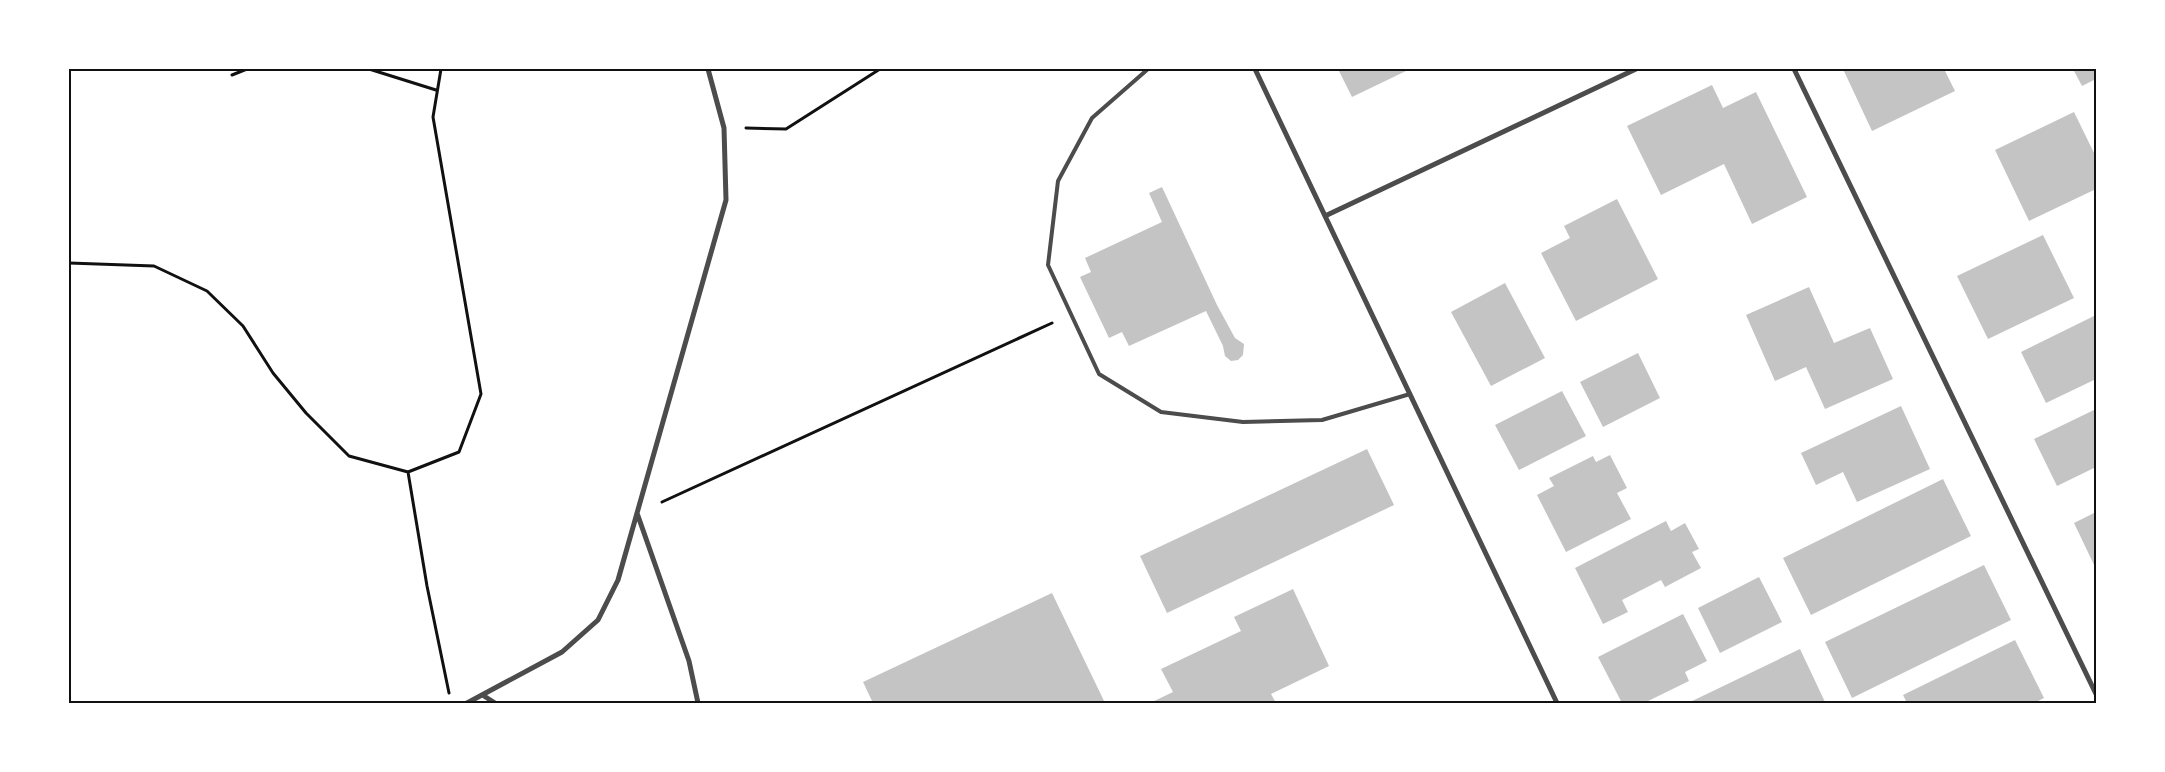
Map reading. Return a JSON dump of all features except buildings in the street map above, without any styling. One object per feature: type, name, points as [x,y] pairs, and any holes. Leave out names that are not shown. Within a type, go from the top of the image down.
[{"type":"street","points":[[468,703],[562,652],[598,620],[618,580],[726,200],[724,128],[712,77],[708,69]]},
{"type":"street","points":[[1255,69],[1557,703]]},
{"type":"street","points":[[1325,216],[1636,69]]},
{"type":"street","points":[[1794,69],[2096,694]]},
{"type":"street","points":[[637,513],[689,661],[698,703]]},
{"type":"street","points":[[484,696],[495,703]]},
{"type":"lane","points":[[1148,69],[1092,118],[1058,181],[1048,265],[1099,374],[1161,412],[1243,422],[1322,420],[1410,394]]},
{"type":"path","points":[[232,75],[247,69]]},
{"type":"path","points":[[369,69],[436,90]]},
{"type":"path","points":[[69,263],[154,266],[207,291],[242,326],[273,373],[306,413],[349,456],[408,472],[460,452],[481,394],[433,117],[441,69]]},
{"type":"path","points":[[724,128],[786,129],[880,69]]},
{"type":"path","points":[[637,513],[1070,314]]},
{"type":"path","points":[[408,472],[427,586],[449,694]]}]
